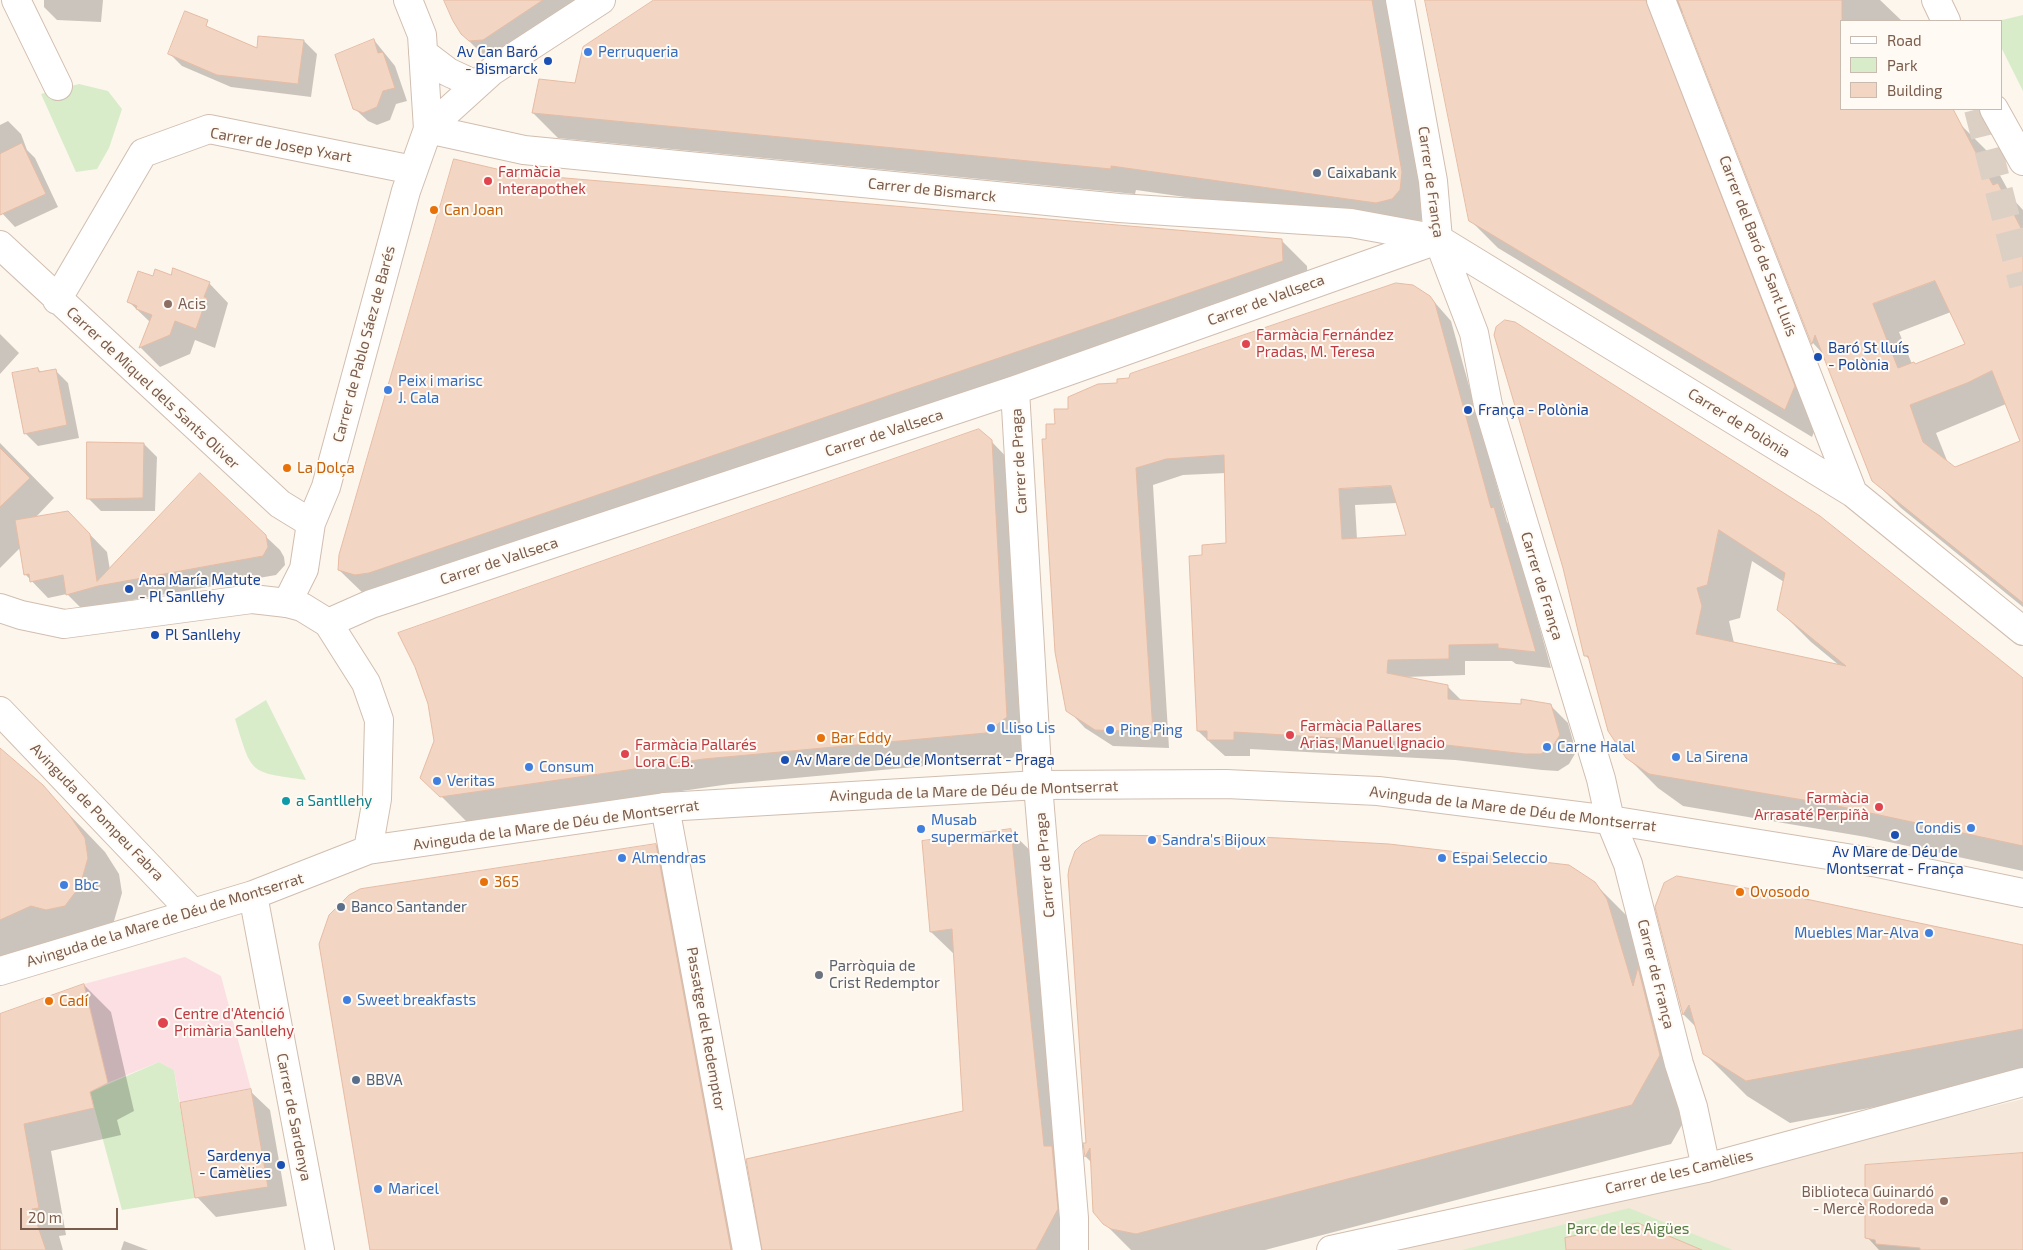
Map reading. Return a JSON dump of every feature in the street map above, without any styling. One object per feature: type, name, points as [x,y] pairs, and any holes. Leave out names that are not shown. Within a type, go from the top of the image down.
[{"type":"street","points":[[16,0],[58,86]]},
{"type":"street","points":[[408,0],[422,35],[428,128]]},
{"type":"street","points":[[428,128],[492,71],[601,0]]},
{"type":"street","name":"Carrer de França","points":[[1400,0],[1433,181],[1438,239],[1474,333],[1488,405],[1601,779],[1610,820],[1628,864],[1679,1064],[1693,1107],[1706,1168]]},
{"type":"street","name":"Carrer del Baró de Sant Lluís","points":[[1661,0],[1853,493]]},
{"type":"street","points":[[423,53],[448,72],[476,85]]},
{"type":"street","points":[[1995,110],[2023,161]]},
{"type":"street","name":"Carrer de Bismarck","points":[[428,128],[524,150],[1119,208],[1351,223],[1438,239]]},
{"type":"street","name":"Carrer de Pablo Sáez de Barés","points":[[287,603],[304,569],[311,523],[326,487],[413,170],[428,128]]},
{"type":"street","name":"Carrer de Josep Yxart","points":[[57,300],[143,153],[209,129],[413,170]]},
{"type":"street","name":"Carrer de Vallseca","points":[[328,623],[371,604],[1015,390],[1438,239]]},
{"type":"street","name":"Carrer de Polònia","points":[[1438,239],[1853,493],[2023,631]]},
{"type":"street","name":"Carrer de Miquel dels Sants Oliver","points":[[0,245],[57,300],[280,504],[311,523]]},
{"type":"street","name":"Carrer de Praga","points":[[1015,390],[1038,785],[1073,1208],[1074,1250]]},
{"type":"street","points":[[0,608],[21,615],[64,624],[252,600],[287,603],[302,607],[328,623],[366,683],[379,720],[377,799],[368,850]]},
{"type":"street","name":"Avinguda de Pompeu Fabra","points":[[1,715],[193,913]]},
{"type":"street","name":"Avinguda de la Mare de Déu de Montserrat","points":[[0,971],[253,895],[368,850],[665,807],[1038,785],[1226,784],[1378,791],[1610,820],[1878,863],[2023,893]]},
{"type":"street","name":"Passatge del Redemptor","points":[[665,807],[747,1250]]},
{"type":"street","name":"Carrer de Sardenya","points":[[253,895],[320,1250]]},
{"type":"street","name":"Carrer de les Camèlies","points":[[1331,1250],[1706,1168],[2023,1082]]},
{"type":"shaded area","name":"Centre d'Atenció Primària Sanllehy","points":[[185,957],[221,976],[251,1089],[180,1103],[174,1070],[159,1062],[107,1083],[84,984]]},
{"type":"shaded area","points":[[2023,1099],[2023,1250],[1393,1250],[1860,1139]]},
{"type":"green space","points":[[2023,15],[2023,91],[2003,51],[2002,20]]},
{"type":"green space","points":[[79,84],[108,91],[122,109],[109,148],[97,169],[76,172],[41,94]]},
{"type":"green space","points":[[266,700],[306,780],[263,772],[255,767],[245,751],[235,719]]},
{"type":"green space","points":[[159,1062],[174,1070],[195,1198],[122,1210],[90,1092]]},
{"type":"green space","name":"Parc de les Aigües","points":[[1629,1208],[1733,1250],[1462,1250]]},
{"type":"building","points":[[444,0],[543,0],[483,40],[469,41],[461,34],[453,21]]},
{"type":"building","points":[[654,0],[1372,0],[1402,172],[1400,190],[1392,199],[1376,203],[1111,166],[1111,169],[532,113],[539,79],[575,83],[583,47]]},
{"type":"building","points":[[1425,0],[1646,0],[1795,386],[1785,410],[1469,221]]},
{"type":"building","points":[[1678,0],[1842,0],[1842,20],[1840,20],[1840,110],[1954,110],[1993,185],[1998,183],[2023,232],[2023,603],[1872,481],[1815,335],[1812,344]],"holes":[[[1935,281],[1965,344],[1915,364],[1914,362],[1898,368],[1873,304]],[[1992,371],[2020,441],[1955,467],[1923,442],[1910,405],[1967,383]]]},
{"type":"building","points":[[185,11],[208,20],[206,26],[257,48],[258,36],[304,40],[298,84],[217,75],[168,54]]},
{"type":"building","points":[[374,39],[378,53],[383,52],[395,88],[383,91],[377,107],[363,113],[353,109],[335,55]]},
{"type":"building","points":[[22,143],[46,194],[0,215],[0,154]]},
{"type":"building","points":[[454,159],[518,174],[1282,239],[1283,261],[369,573],[355,575],[338,570],[339,555]]},
{"type":"building","name":"Acis","points":[[173,268],[210,282],[204,297],[207,298],[196,329],[175,321],[170,335],[139,348],[152,315],[136,309],[137,306],[127,302],[138,271],[153,276],[155,269],[171,275]]},
{"type":"building","points":[[1396,283],[1413,285],[1430,296],[1435,303],[1491,508],[1494,507],[1536,652],[1498,648],[1498,644],[1449,645],[1449,659],[1388,660],[1387,673],[1448,685],[1448,699],[1521,704],[1521,699],[1551,704],[1560,735],[1552,747],[1541,754],[1525,754],[1437,744],[1234,732],[1234,740],[1207,740],[1207,731],[1197,731],[1189,556],[1202,555],[1202,545],[1226,543],[1224,455],[1166,459],[1136,468],[1153,732],[1095,730],[1066,711],[1055,652],[1042,439],[1046,439],[1046,424],[1055,424],[1054,409],[1068,409],[1068,397],[1098,384],[1117,383],[1117,379],[1129,378],[1130,374]],"holes":[[[1391,486],[1406,535],[1342,539],[1339,489]]]},
{"type":"building","points":[[1505,320],[1515,322],[1820,516],[2023,678],[2023,846],[1833,805],[1649,774],[1626,758],[1608,731],[1588,656],[1584,656],[1563,568],[1494,335],[1496,327]],"holes":[[[1719,530],[1785,573],[1777,610],[1846,666],[1696,634],[1702,606],[1697,588],[1707,585]]]},
{"type":"building","points":[[38,368],[39,372],[56,369],[67,425],[24,434],[12,373]]},
{"type":"building","points":[[979,429],[992,440],[1007,717],[986,733],[704,759],[440,797],[420,778],[434,741],[428,704],[415,667],[398,633]]},
{"type":"building","points":[[87,442],[144,443],[143,498],[87,499]]},
{"type":"building","points":[[0,448],[30,478],[0,507]]},
{"type":"building","points":[[200,473],[266,535],[268,547],[263,556],[98,586],[66,595],[63,575],[30,582],[29,574],[24,575],[15,520],[68,511],[90,534],[97,581]]},
{"type":"building","points":[[0,748],[43,785],[70,816],[85,838],[88,858],[80,886],[65,906],[46,910],[31,906],[0,920]]},
{"type":"building","points":[[1011,829],[1044,1146],[1052,1146],[1058,1209],[1036,1250],[762,1250],[746,1159],[963,1111],[952,929],[930,932],[922,841]]},
{"type":"building","points":[[1100,835],[1261,837],[1389,844],[1569,865],[1595,882],[1607,899],[1633,986],[1638,967],[1660,1055],[1632,1105],[1136,1234],[1111,1229],[1103,1224],[1093,1212],[1090,1148],[1085,1157],[1083,1143],[1086,1143],[1068,875],[1075,851],[1082,844]]},
{"type":"building","points":[[656,844],[731,1250],[370,1250],[319,944],[329,915],[349,895],[360,889]]},
{"type":"building","points":[[1677,876],[1787,895],[2023,945],[2023,1029],[1746,1081],[1703,1054],[1689,1005],[1683,1015],[1655,907],[1664,883]]},
{"type":"building","points":[[84,984],[108,1083],[90,1092],[94,1108],[24,1124],[39,1208],[32,1209],[46,1250],[0,1250],[0,1014]]},
{"type":"building","points":[[251,1089],[268,1187],[195,1198],[180,1103]]},
{"type":"building","name":"Biblioteca Guinardó - Mercè Rodoreda","points":[[2023,1153],[2023,1250],[1920,1250],[1920,1248],[1876,1244],[1875,1240],[1865,1238],[1865,1165]]},
{"type":"building","points":[[1638,1223],[1702,1250],[1566,1250],[1565,1238]]},
{"type":"tunnel","points":[[1978,110],[2023,285]]},
{"type":"place","name":"Perruqueria","points":[[588,52]]},
{"type":"place","name":"Av Can Baró - Bismarck","points":[[548,61]]},
{"type":"place","name":"Caixabank","points":[[1317,173]]},
{"type":"place","name":"Farmàcia Interapothek","points":[[488,181]]},
{"type":"place","name":"Can Joan","points":[[434,210]]},
{"type":"place","name":"Acis","points":[[168,304]]},
{"type":"place","name":"Farmàcia Fernández Pradas, M. Teresa","points":[[1246,344]]},
{"type":"place","name":"Baró St lluís - Polònia","points":[[1818,357]]},
{"type":"place","name":"Peix i marisc J. Cala","points":[[388,390]]},
{"type":"place","name":"França - Polònia","points":[[1468,410]]},
{"type":"place","name":"La Dolça","points":[[287,468]]},
{"type":"place","name":"Ana María Matute - Pl Sanllehy","points":[[129,589]]},
{"type":"place","name":"Pl Sanllehy","points":[[155,635]]},
{"type":"place","name":"Lliso Lis","points":[[991,728]]},
{"type":"place","name":"Ping Ping","points":[[1110,730]]},
{"type":"place","name":"Farmàcia Pallares Arias, Manuel Ignacio","points":[[1290,735]]},
{"type":"place","name":"Bar Eddy","points":[[821,738]]},
{"type":"place","name":"Carne Halal","points":[[1547,747]]},
{"type":"place","name":"Farmàcia Pallarés Lora C.B.","points":[[625,754]]},
{"type":"place","name":"La Sirena","points":[[1676,757]]},
{"type":"place","name":"Av Mare de Déu de Montserrat - Praga","points":[[785,760]]},
{"type":"place","name":"Consum","points":[[529,767]]},
{"type":"place","name":"Veritas","points":[[437,781]]},
{"type":"place","name":"a Santllehy","points":[[286,801]]},
{"type":"place","name":"Farmàcia Arrasaté Perpiñà","points":[[1879,807]]},
{"type":"place","name":"Condis","points":[[1971,828]]},
{"type":"place","name":"Musab supermarket","points":[[921,829]]},
{"type":"place","name":"Av Mare de Déu de Montserrat - França","points":[[1895,835]]},
{"type":"place","name":"Sandra's Bijoux","points":[[1152,840]]},
{"type":"place","name":"Almendras","points":[[622,858]]},
{"type":"place","name":"Espai Seleccio","points":[[1442,858]]},
{"type":"place","name":"365","points":[[484,882]]},
{"type":"place","name":"Bbc","points":[[64,885]]},
{"type":"place","name":"Ovosodo","points":[[1740,892]]},
{"type":"place","name":"Banco Santander","points":[[341,907]]},
{"type":"place","name":"Muebles Mar-Alva","points":[[1929,933]]},
{"type":"place","name":"Parròquia de Crist Redemptor","points":[[819,975]]},
{"type":"place","name":"Sweet breakfasts","points":[[347,1000]]},
{"type":"place","name":"Cadí","points":[[49,1001]]},
{"type":"place","name":"Centre d'Atenció Primària Sanllehy","points":[[163,1023]]},
{"type":"place","name":"BBVA","points":[[356,1080]]},
{"type":"place","name":"Sardenya - Camèlies","points":[[281,1165]]},
{"type":"place","name":"Maricel","points":[[378,1189]]},
{"type":"place","name":"Biblioteca Guinardó - Mercè Rodoreda","points":[[1944,1201]]}]
